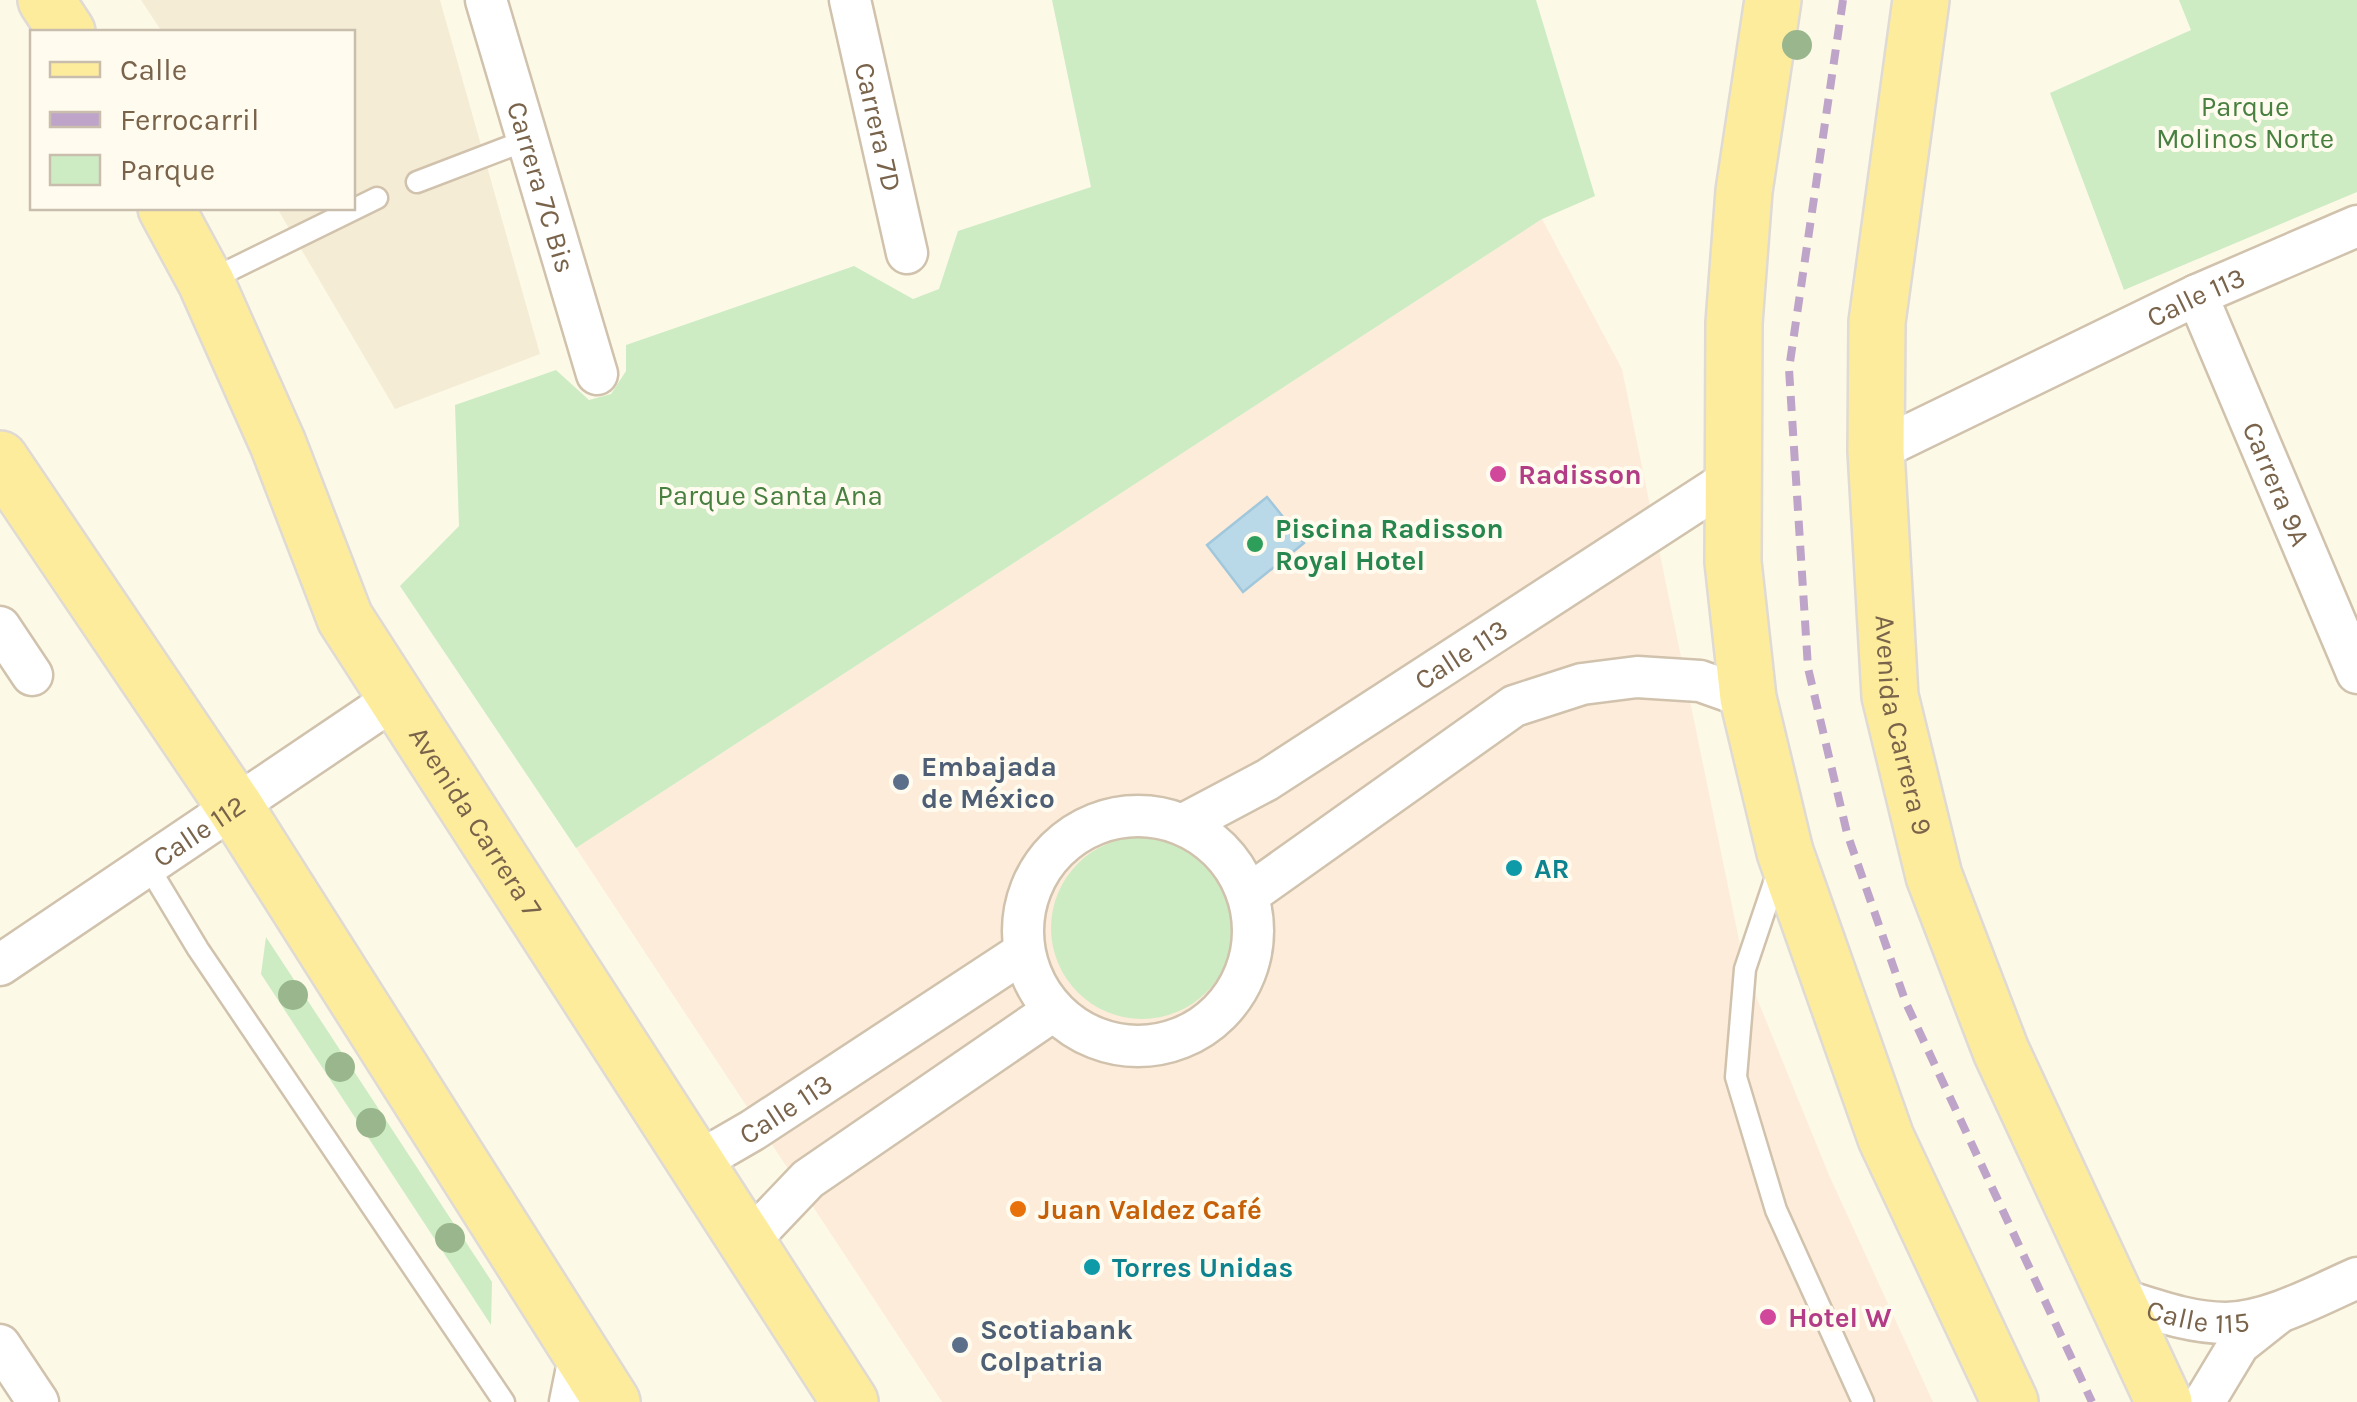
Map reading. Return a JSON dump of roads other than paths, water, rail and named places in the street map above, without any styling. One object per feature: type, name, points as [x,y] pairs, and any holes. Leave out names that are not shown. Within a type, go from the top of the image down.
[{"type":"main road","points":[[46,0],[66,30]]},
{"type":"main road","points":[[1774,0],[1744,190],[1734,323],[1733,562],[1748,698],[1784,852],[1886,1138],[2010,1402]]},
{"type":"main road","name":"Avenida Carrera 9","points":[[1921,0],[1877,322],[1876,451],[1890,696],[1934,876],[2001,1051],[2164,1402]]},
{"type":"main road","name":"Avenida Carrera 7","points":[[167,210],[206,282],[278,444],[345,618],[850,1402]]},
{"type":"main road","points":[[0,459],[235,807],[575,1378],[612,1402]]},
{"type":"street","name":"Carrera 7C Bis","points":[[486,0],[597,374]]},
{"type":"street","name":"Carrera 7D","points":[[850,0],[907,253]]},
{"type":"street","name":"Calle 113","points":[[1876,451],[2197,295],[2357,226]]},
{"type":"street","name":"Carrera 9A","points":[[2197,295],[2357,673]]},
{"type":"street","name":"Calle 113","points":[[1184,824],[1267,780],[1732,478]]},
{"type":"street","points":[[0,626],[32,676]]},
{"type":"street","points":[[1248,895],[1514,706],[1582,684],[1637,676],[1700,681],[1748,698]]},
{"type":"street","name":"Calle 112","points":[[0,964],[397,697]]},
{"type":"street","points":[[1120,816],[1153,816],[1184,824],[1212,841],[1234,865],[1248,895],[1254,928],[1250,962],[1236,992],[1214,1019],[1186,1037],[1153,1046],[1117,1046],[1082,1033],[1054,1011],[1034,984],[1024,952],[1023,922],[1029,892],[1042,866],[1062,843],[1088,826],[1120,816]]},
{"type":"street","name":"Calle 113","points":[[692,1155],[715,1152],[754,1130],[1024,952]]},
{"type":"street","points":[[748,1242],[808,1179],[1054,1011]]},
{"type":"street","name":"Calle 115","points":[[2113,1296],[2176,1317],[2228,1323],[2284,1309],[2357,1278]]},
{"type":"street","name":"Calle 115","points":[[2204,1402],[2239,1344],[2284,1309]]},
{"type":"street","points":[[0,1345],[38,1402]]},
{"type":"lane","points":[[418,182],[526,140]]},
{"type":"lane","points":[[355,209],[377,198]]},
{"type":"lane","points":[[206,282],[353,210]]},
{"type":"lane","points":[[1784,852],[1746,969],[1736,1076],[1776,1210],[1864,1402]]},
{"type":"lane","points":[[148,866],[198,950],[504,1402]]},
{"type":"water","name":"Piscina Radisson Royal Hotel","points":[[1267,497],[1304,543],[1243,592],[1207,545]]},
{"type":"railway","points":[[1843,0],[1789,369],[1808,668],[1847,833],[1906,1003],[2092,1402]]},
{"type":"place","name":"Radisson","points":[[1498,474]]},
{"type":"place","name":"Piscina Radisson Royal Hotel","points":[[1255,544]]},
{"type":"place","name":"Embajada de México","points":[[901,782]]},
{"type":"place","name":"AR","points":[[1514,868]]},
{"type":"place","name":"Juan Valdez Café","points":[[1018,1209]]},
{"type":"place","name":"Torres Unidas","points":[[1092,1267]]},
{"type":"place","name":"Hotel W","points":[[1768,1317]]},
{"type":"place","name":"Scotiabank Colpatria","points":[[960,1345]]},
{"type":"park label","name":"Parque Molinos Norte","points":[[2245,122]]},
{"type":"park label","name":"Parque Santa Ana","points":[[770,495]]}]
